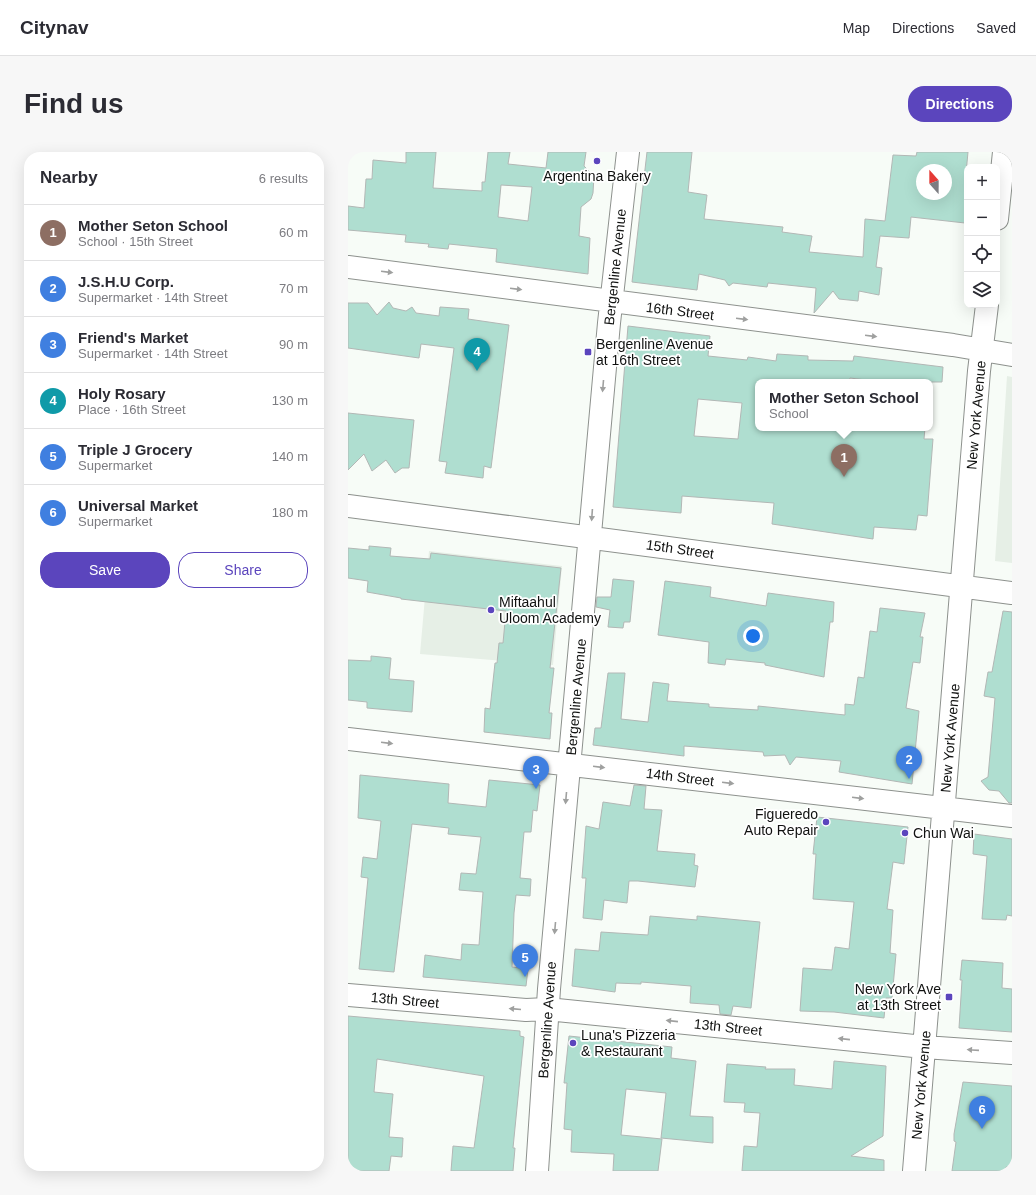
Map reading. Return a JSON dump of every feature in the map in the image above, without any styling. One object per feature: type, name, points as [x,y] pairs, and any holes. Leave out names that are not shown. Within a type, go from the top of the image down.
[{"type":"street","name":"Bergenline Avenue","points":[[537,1171],[547,1009],[612,302],[628,152]]},
{"type":"street","points":[[999,200],[1004,152]]},
{"type":"street","name":"16th Street","points":[[348,267],[953,345],[1012,355]]},
{"type":"street","name":"New York Avenue","points":[[914,1171],[987,308]]},
{"type":"street","name":"15th Street","points":[[348,506],[590,536],[963,588],[1012,593]]},
{"type":"street","name":"14th Street","points":[[348,739],[1012,816]]},
{"type":"street","name":"13th Street","points":[[348,995],[526,1010],[547,1009],[924,1047],[1012,1053]]},
{"type":"shaded area","points":[[1007,376],[1012,377],[1012,563],[995,561]]},
{"type":"shaded area","name":"Miftaahul Uloom Academy","points":[[429,551],[562,566],[553,665],[420,654]]},
{"type":"building","points":[[406,152],[436,152],[433,188],[482,191],[482,182],[485,182],[488,152],[510,152],[508,164],[546,168],[548,152],[586,152],[584,166],[594,176],[593,193],[591,199],[581,207],[579,236],[590,238],[588,274],[496,262],[497,249],[449,244],[448,249],[428,247],[429,244],[405,242],[406,235],[348,230],[348,206],[364,208],[366,179],[372,179],[373,160],[406,163]],"holes":[[[501,185],[532,187],[528,221],[498,217]]]},
{"type":"building","points":[[647,152],[692,152],[688,192],[707,195],[704,219],[783,227],[782,232],[812,236],[809,252],[863,257],[865,219],[885,221],[893,155],[916,156],[917,152],[968,152],[967,164],[964,164],[964,223],[911,217],[909,238],[880,236],[876,267],[882,268],[879,295],[859,291],[858,301],[839,299],[833,291],[814,313],[816,288],[768,283],[767,287],[733,283],[729,286],[725,280],[699,274],[697,290],[632,282]]},
{"type":"building","points":[[389,302],[393,308],[406,311],[412,307],[416,313],[439,316],[440,307],[469,309],[468,319],[509,325],[491,468],[484,466],[483,478],[445,473],[447,462],[439,461],[454,348],[421,344],[419,358],[348,348],[348,303],[368,303],[377,315]]},
{"type":"building","points":[[628,326],[710,336],[708,356],[747,360],[748,357],[776,361],[777,354],[808,356],[808,360],[853,361],[854,356],[943,367],[942,382],[933,382],[933,379],[755,379],[755,431],[925,431],[924,439],[933,439],[927,516],[918,515],[916,530],[874,527],[873,539],[772,524],[774,503],[682,496],[681,513],[613,507]],"holes":[[[698,399],[742,403],[738,439],[694,436]]]},
{"type":"building","points":[[348,413],[414,420],[409,468],[402,468],[395,473],[386,460],[372,471],[364,454],[348,470]]},
{"type":"building","points":[[369,546],[391,548],[390,556],[430,559],[431,553],[561,568],[550,668],[554,668],[549,713],[552,713],[550,739],[484,732],[485,708],[490,709],[495,663],[497,663],[499,643],[503,643],[506,611],[401,599],[367,592],[368,581],[348,578],[348,548],[369,550]]},
{"type":"building","points":[[613,579],[634,581],[630,622],[624,622],[623,628],[608,627],[610,610],[596,607],[597,597],[611,597]]},
{"type":"building","points":[[665,581],[711,587],[710,597],[766,606],[768,593],[834,602],[833,622],[830,622],[824,677],[765,665],[765,663],[726,659],[725,665],[708,663],[709,642],[658,635]]},
{"type":"building","points":[[880,608],[925,613],[920,637],[923,637],[920,663],[913,662],[906,708],[919,711],[912,784],[839,772],[841,761],[796,757],[790,765],[785,755],[764,756],[763,752],[684,746],[684,756],[593,745],[595,728],[601,728],[608,673],[625,673],[621,719],[648,722],[653,682],[669,684],[667,701],[709,704],[709,707],[758,710],[758,706],[845,715],[845,704],[854,705],[858,677],[864,678],[870,631],[877,632]]},
{"type":"building","points":[[1003,611],[1012,612],[1012,803],[1009,803],[999,791],[989,790],[981,781],[988,777],[995,698],[984,696],[988,672],[992,672]]},
{"type":"building","points":[[371,656],[391,658],[389,679],[414,681],[412,712],[367,708],[367,702],[348,700],[348,660],[371,661]]},
{"type":"building","points":[[360,775],[449,784],[448,803],[486,807],[489,780],[540,785],[537,811],[533,810],[531,832],[524,832],[520,878],[531,879],[530,896],[516,895],[514,913],[512,967],[528,969],[526,986],[423,977],[425,955],[461,960],[462,944],[479,945],[483,892],[459,890],[461,873],[476,874],[481,837],[448,834],[449,828],[412,824],[394,972],[359,969],[368,878],[361,877],[363,857],[377,859],[381,821],[358,818]]},
{"type":"building","points":[[634,785],[646,786],[644,809],[662,810],[657,851],[695,854],[694,865],[698,866],[695,887],[629,881],[627,903],[604,900],[602,920],[583,918],[586,878],[582,878],[586,826],[599,829],[603,802],[630,806]]},
{"type":"building","points":[[817,817],[908,827],[904,864],[893,862],[887,909],[893,910],[890,953],[896,954],[892,998],[886,998],[884,1018],[834,1012],[800,1011],[803,968],[832,970],[835,947],[849,949],[854,902],[813,899],[816,854],[813,854]]},
{"type":"building","points":[[974,834],[1012,839],[1012,916],[1007,915],[1006,920],[982,919],[987,856],[973,854]]},
{"type":"building","points":[[650,916],[697,920],[697,916],[760,922],[751,1008],[733,1006],[731,1015],[720,1014],[719,1005],[690,1003],[691,986],[641,982],[641,984],[616,983],[615,992],[572,986],[575,949],[599,951],[601,932],[648,935]]},
{"type":"building","points":[[962,960],[1003,963],[1002,988],[1012,989],[1012,1032],[959,1028]]},
{"type":"building","points":[[348,1016],[520,1031],[520,1036],[524,1037],[513,1148],[515,1148],[513,1171],[451,1171],[453,1146],[474,1148],[484,1076],[377,1059],[374,1092],[393,1094],[389,1137],[403,1138],[402,1157],[391,1156],[389,1171],[348,1171]]},
{"type":"building","points":[[569,1036],[672,1047],[671,1058],[696,1061],[690,1116],[713,1117],[713,1143],[661,1138],[666,1093],[626,1089],[621,1135],[662,1139],[658,1171],[613,1171],[614,1154],[571,1152],[572,1130],[564,1129],[567,1083],[564,1083]]},
{"type":"building","points":[[834,1061],[886,1066],[883,1136],[851,1156],[884,1160],[884,1171],[742,1171],[744,1146],[757,1147],[760,1113],[744,1112],[745,1103],[724,1102],[727,1064],[766,1067],[765,1069],[795,1069],[794,1085],[832,1089]]},
{"type":"building","points":[[963,1082],[1012,1086],[1012,1159],[1011,1167],[1006,1167],[1005,1171],[952,1171],[956,1142],[954,1141],[954,1134]]},
{"type":"place","name":"Argentina Bakery","points":[[597,161]]},
{"type":"place","name":"Bergenline Avenue at 16th Street","points":[[588,352]]},
{"type":"place","name":"Holy Rosary","points":[[477,371]]},
{"type":"place","name":"Mother Seton School","points":[[844,477]]},
{"type":"place","name":"Miftaahul Uloom Academy","points":[[491,610]]},
{"type":"place","name":"J.S.H.U Corp.","points":[[909,779]]},
{"type":"place","name":"Friend's Market","points":[[536,789]]},
{"type":"place","name":"Figueredo Auto Repair","points":[[826,822]]},
{"type":"place","name":"Chun Wai","points":[[905,833]]},
{"type":"place","name":"Triple J Grocery","points":[[525,977]]},
{"type":"place","name":"New York Ave at 13th Street","points":[[949,997]]},
{"type":"place","name":"Luna's Pizzeria & Restaurant","points":[[573,1043]]},
{"type":"place","name":"Universal Market","points":[[982,1129]]}]
